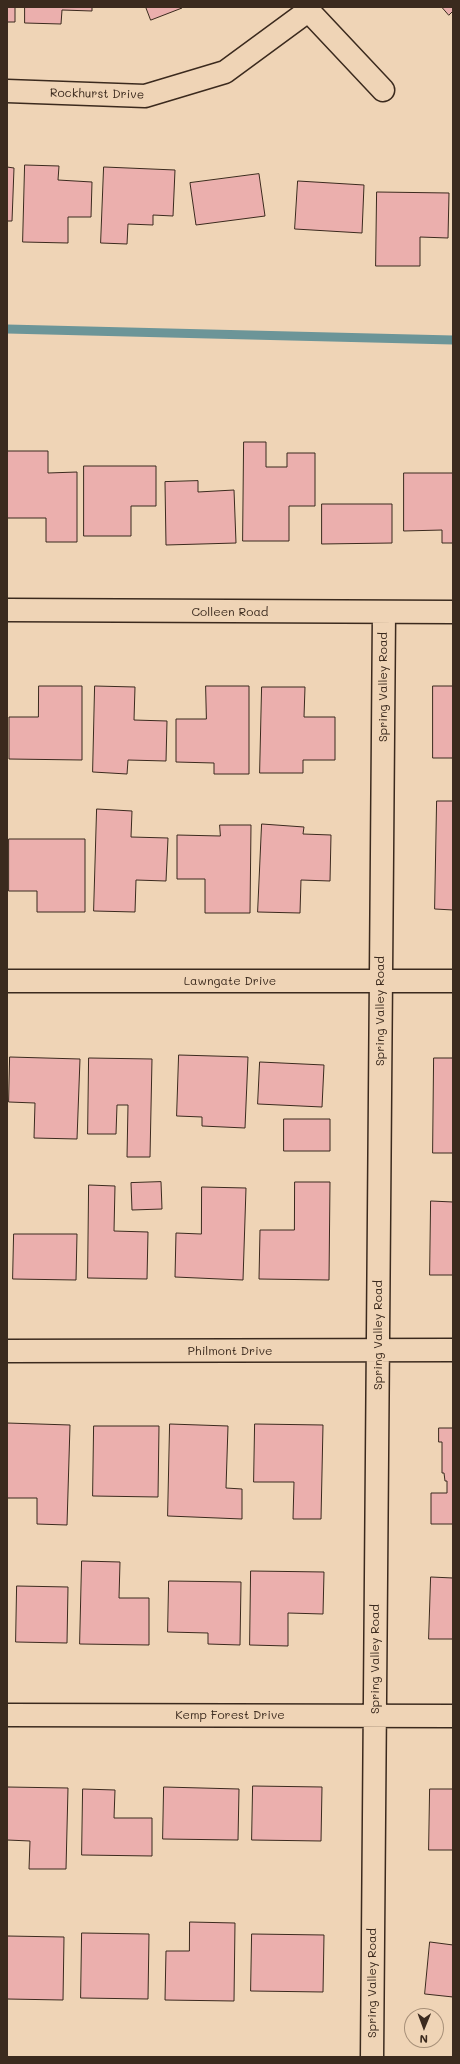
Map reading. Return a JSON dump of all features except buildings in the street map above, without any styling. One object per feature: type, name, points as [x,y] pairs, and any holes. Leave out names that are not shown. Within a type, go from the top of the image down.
[{"type":"street","points":[[306,9],[383,90]]},
{"type":"street","name":"Rockhurst Drive","points":[[7,91],[145,96],[225,72],[306,9]]},
{"type":"street","name":"Colleen Road","points":[[7,610],[384,613],[453,612]]},
{"type":"street","name":"Spring Valley Road","points":[[372,2057],[384,613]]},
{"type":"street","name":"Lawngate Drive","points":[[7,981],[453,981]]},
{"type":"street","name":"Philmont Drive","points":[[7,1351],[453,1350]]},
{"type":"street","name":"Kemp Forest Drive","points":[[7,1715],[453,1716]]},
{"type":"waterway","points":[[7,329],[453,340]]}]
